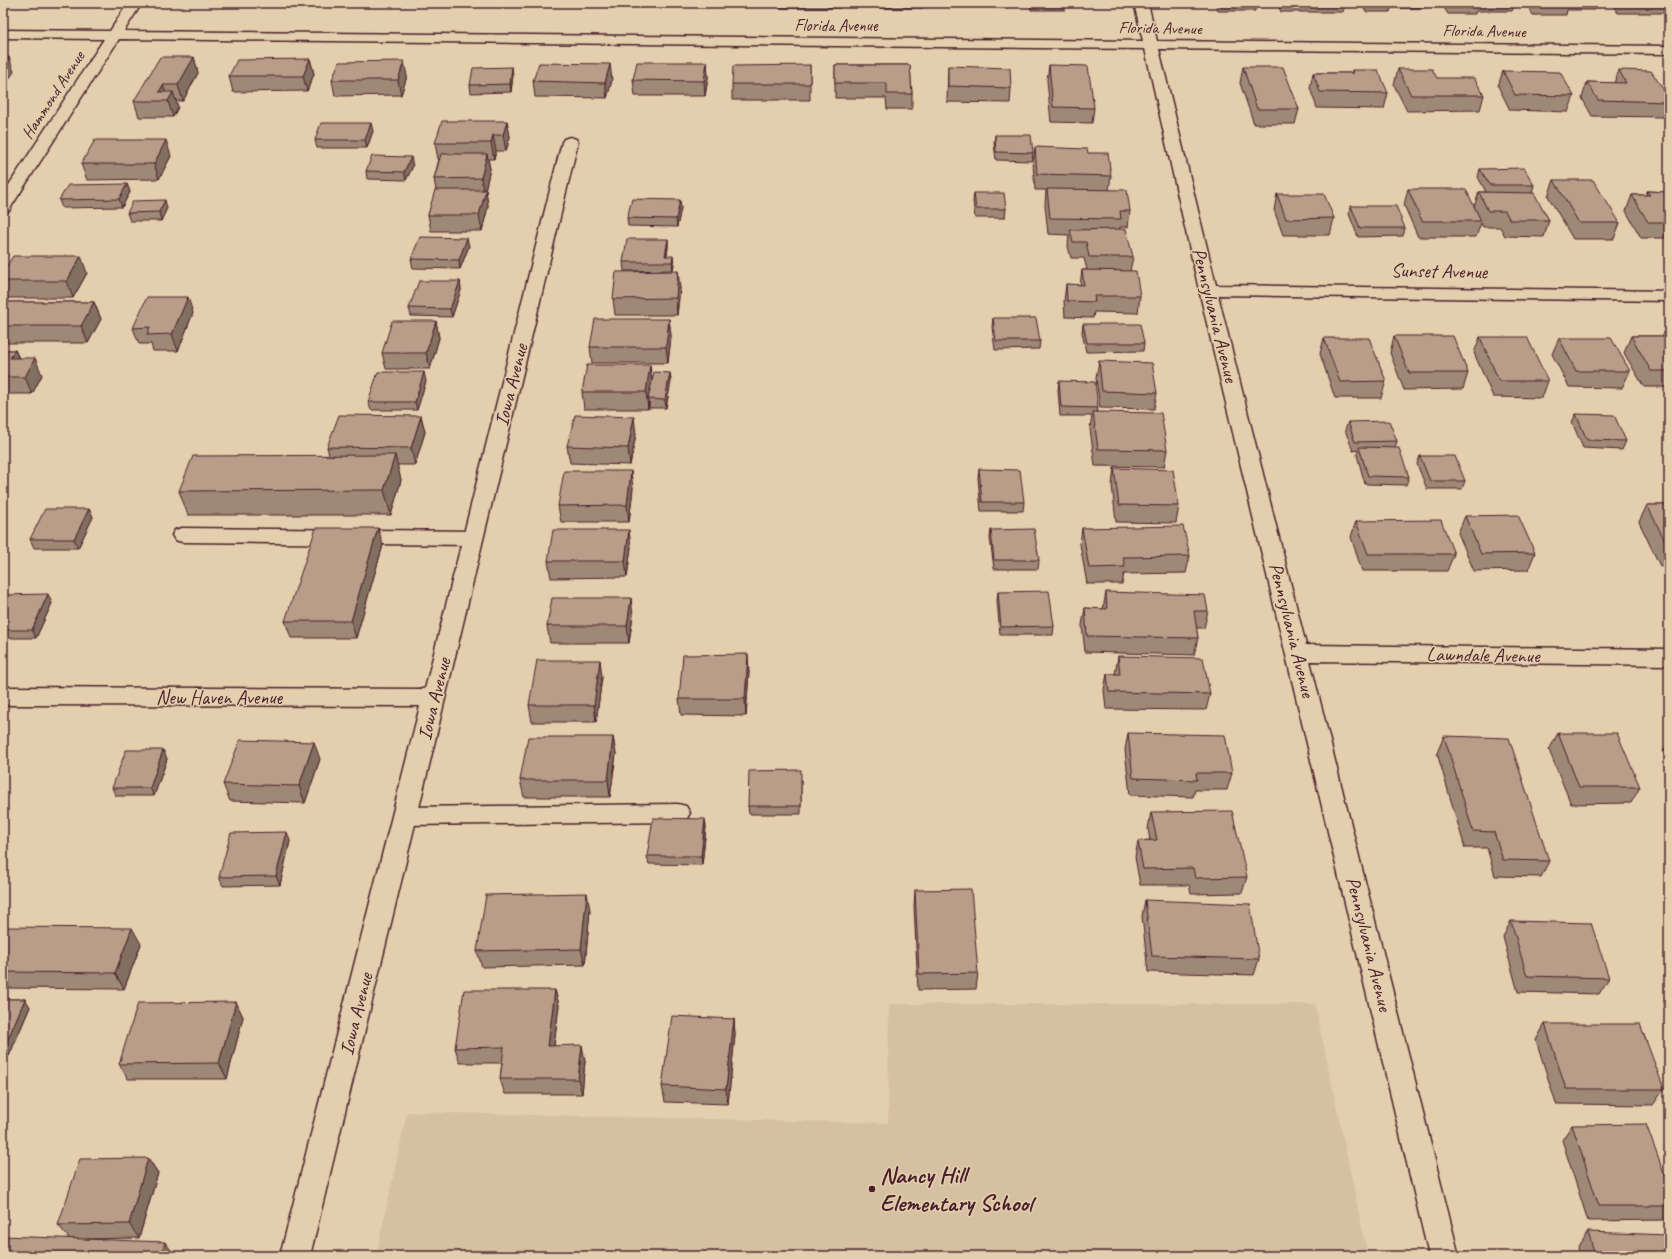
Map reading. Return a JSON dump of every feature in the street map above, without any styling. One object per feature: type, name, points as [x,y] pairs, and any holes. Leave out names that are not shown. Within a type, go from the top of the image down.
[{"type":"street","name":"Hammond Avenue","points":[[3,207],[135,3]]},
{"type":"street","name":"Pennsylvania Avenue","points":[[1142,3],[1208,290],[1298,653],[1444,1256]]},
{"type":"street","name":"Florida Avenue","points":[[3,34],[1669,50]]},
{"type":"street","name":"Iowa Avenue","points":[[295,1256],[405,816],[570,142]]},
{"type":"street","name":"Sunset Avenue","points":[[1208,290],[1669,296]]},
{"type":"street","name":"Lawndale Avenue","points":[[1298,653],[1669,657]]},
{"type":"street","name":"New Haven Avenue","points":[[3,696],[434,698]]},
{"type":"lane","points":[[182,535],[473,538]]},
{"type":"lane","points":[[405,816],[678,814]]},
{"type":"shaded area","name":"Nancy Hill Elementary School","points":[[889,1004],[1315,1004],[1368,1256],[376,1256],[407,1112],[888,1123]]},
{"type":"building","points":[[3,56],[9,57],[3,64]]},
{"type":"building","points":[[160,57],[194,57],[178,85],[163,85],[159,92],[173,92],[168,101],[134,101]]},
{"type":"building","points":[[310,59],[303,76],[229,76],[237,60]]},
{"type":"building","points":[[404,61],[398,80],[332,80],[339,62]]},
{"type":"building","points":[[637,62],[707,62],[704,81],[633,80]]},
{"type":"building","points":[[539,63],[610,64],[605,83],[533,81]]},
{"type":"building","points":[[810,65],[810,84],[732,84],[733,66]]},
{"type":"building","points":[[835,65],[910,65],[912,94],[887,94],[887,83],[835,83]]},
{"type":"building","points":[[1049,65],[1088,66],[1094,108],[1053,107]]},
{"type":"building","points":[[948,66],[1010,68],[1011,88],[948,86]]},
{"type":"building","points":[[512,67],[510,84],[470,85],[473,68]]},
{"type":"building","points":[[1243,67],[1283,67],[1299,109],[1257,109]]},
{"type":"building","points":[[1398,69],[1432,69],[1437,78],[1474,78],[1484,95],[1411,95]]},
{"type":"building","points":[[1352,70],[1378,70],[1388,93],[1320,92],[1313,73],[1354,73]]},
{"type":"building","points":[[1619,70],[1651,71],[1669,98],[1669,102],[1598,100],[1587,82],[1626,83]]},
{"type":"building","points":[[1503,71],[1560,72],[1574,96],[1515,95]]},
{"type":"building","points":[[442,121],[507,121],[503,135],[493,135],[491,143],[435,143]]},
{"type":"building","points":[[321,123],[371,123],[365,140],[315,140]]},
{"type":"building","points":[[995,135],[1031,135],[1033,153],[996,152]]},
{"type":"building","points":[[95,140],[166,140],[154,164],[81,164]]},
{"type":"building","points":[[1035,147],[1087,149],[1088,153],[1108,153],[1111,176],[1037,174]]},
{"type":"building","points":[[441,154],[487,154],[481,178],[434,179]]},
{"type":"building","points":[[372,156],[411,157],[404,172],[366,171]]},
{"type":"building","points":[[1524,168],[1534,185],[1490,185],[1480,169]]},
{"type":"building","points":[[1554,180],[1593,180],[1620,223],[1579,223]]},
{"type":"building","points":[[127,184],[119,199],[59,200],[68,185]]},
{"type":"building","points":[[1047,189],[1127,190],[1130,211],[1120,211],[1121,219],[1050,218]]},
{"type":"building","points":[[1408,189],[1466,189],[1481,221],[1422,221]]},
{"type":"building","points":[[435,190],[486,190],[479,215],[428,215]]},
{"type":"building","points":[[1647,191],[1669,192],[1669,222],[1648,222],[1632,195],[1650,195]]},
{"type":"building","points":[[1479,192],[1534,193],[1549,220],[1510,220],[1505,211],[1488,211]]},
{"type":"building","points":[[974,193],[1004,193],[1006,209],[976,209]]},
{"type":"building","points":[[1277,194],[1324,194],[1334,218],[1286,219]]},
{"type":"building","points":[[632,199],[680,200],[676,219],[627,218]]},
{"type":"building","points":[[165,200],[159,212],[127,213],[133,201]]},
{"type":"building","points":[[1351,206],[1396,206],[1405,228],[1360,228]]},
{"type":"building","points":[[1126,229],[1133,257],[1089,257],[1086,242],[1073,242],[1070,230]]},
{"type":"building","points":[[420,237],[467,238],[459,260],[411,259]]},
{"type":"building","points":[[627,239],[668,239],[665,256],[673,256],[672,262],[623,262]]},
{"type":"building","points":[[13,256],[81,256],[67,281],[3,281],[3,272]]},
{"type":"building","points":[[1082,270],[1136,271],[1140,296],[1094,296],[1095,302],[1067,301],[1066,284],[1084,285]]},
{"type":"building","points":[[678,271],[676,298],[613,299],[616,272]]},
{"type":"building","points":[[419,281],[460,281],[450,309],[409,308]]},
{"type":"building","points":[[147,297],[188,297],[172,334],[147,335],[150,327],[133,328]]},
{"type":"building","points":[[3,302],[94,302],[81,326],[3,326]]},
{"type":"building","points":[[993,318],[1036,318],[1040,341],[996,341]]},
{"type":"building","points":[[595,319],[669,319],[666,347],[590,347]]},
{"type":"building","points":[[392,321],[436,321],[426,353],[382,353]]},
{"type":"building","points":[[1083,324],[1140,324],[1144,343],[1087,343]]},
{"type":"building","points":[[1394,336],[1453,336],[1468,373],[1409,373]]},
{"type":"building","points":[[1631,336],[1669,336],[1669,371],[1651,371]]},
{"type":"building","points":[[1480,337],[1527,337],[1548,381],[1499,381]]},
{"type":"building","points":[[1324,338],[1369,338],[1386,381],[1340,382]]},
{"type":"building","points":[[1559,338],[1611,338],[1630,371],[1576,371]]},
{"type":"building","points":[[3,350],[15,350],[10,358],[35,358],[25,377],[3,377]]},
{"type":"building","points":[[1099,361],[1152,363],[1157,393],[1102,391]]},
{"type":"building","points":[[587,365],[650,365],[646,392],[582,392]]},
{"type":"building","points":[[378,372],[424,372],[415,402],[368,402]]},
{"type":"building","points":[[654,372],[670,373],[665,400],[648,399]]},
{"type":"building","points":[[1059,381],[1095,382],[1098,408],[1061,407]]},
{"type":"building","points":[[1093,412],[1161,413],[1167,450],[1098,449]]},
{"type":"building","points":[[1576,414],[1614,415],[1626,441],[1587,440]]},
{"type":"building","points":[[339,415],[421,416],[411,448],[327,447]]},
{"type":"building","points":[[575,415],[634,417],[628,448],[567,446]]},
{"type":"building","points":[[1389,421],[1397,441],[1355,442],[1348,422]]},
{"type":"building","points":[[1359,447],[1399,448],[1409,477],[1368,476]]},
{"type":"building","points":[[395,455],[384,490],[179,491],[193,456]]},
{"type":"building","points":[[1420,456],[1455,456],[1465,481],[1430,481]]},
{"type":"building","points":[[1114,468],[1173,470],[1179,506],[1119,505]]},
{"type":"building","points":[[979,469],[1020,470],[1024,502],[982,502]]},
{"type":"building","points":[[564,471],[631,471],[627,505],[558,506]]},
{"type":"building","points":[[1647,505],[1669,505],[1669,549]]},
{"type":"building","points":[[45,509],[89,509],[74,539],[30,539]]},
{"type":"building","points":[[1518,515],[1535,553],[1481,554],[1465,516]]},
{"type":"building","points":[[1441,520],[1454,554],[1368,554],[1356,521]]},
{"type":"building","points":[[1183,526],[1190,556],[1123,557],[1125,567],[1089,568],[1082,528]]},
{"type":"building","points":[[316,528],[378,528],[351,621],[285,621]]},
{"type":"building","points":[[1034,529],[1039,560],[994,560],[991,530]]},
{"type":"building","points":[[553,530],[629,530],[625,561],[548,561]]},
{"type":"building","points":[[1049,591],[1054,626],[1001,627],[998,592]]},
{"type":"building","points":[[1106,592],[1205,595],[1208,611],[1194,611],[1198,638],[1087,636],[1085,608],[1107,609]]},
{"type":"building","points":[[48,594],[32,630],[3,630],[3,595]]},
{"type":"building","points":[[552,598],[631,598],[627,626],[547,626]]},
{"type":"building","points":[[748,654],[745,699],[679,699],[683,655]]},
{"type":"building","points":[[1118,656],[1203,658],[1210,694],[1109,692],[1107,674],[1120,674]]},
{"type":"building","points":[[537,660],[600,660],[594,705],[529,705]]},
{"type":"building","points":[[1128,733],[1225,735],[1232,773],[1196,773],[1197,780],[1133,778]]},
{"type":"building","points":[[1558,733],[1617,733],[1640,787],[1579,787]]},
{"type":"building","points":[[1444,736],[1509,738],[1549,861],[1503,860],[1494,832],[1473,831]]},
{"type":"building","points":[[528,737],[613,737],[608,780],[520,780]]},
{"type":"building","points":[[240,740],[314,742],[299,786],[223,784]]},
{"type":"building","points":[[126,750],[163,750],[150,788],[112,788]]},
{"type":"building","points":[[801,770],[801,806],[748,806],[749,771]]},
{"type":"building","points":[[1232,811],[1247,877],[1195,878],[1193,868],[1143,869],[1138,841],[1157,840],[1151,812]]},
{"type":"building","points":[[653,818],[705,819],[701,856],[647,856]]},
{"type":"building","points":[[287,832],[276,876],[219,877],[231,833]]},
{"type":"building","points":[[971,889],[978,973],[919,974],[915,890]]},
{"type":"building","points":[[587,893],[581,949],[477,951],[486,895]]},
{"type":"building","points":[[1145,900],[1250,904],[1259,959],[1152,956]]},
{"type":"building","points":[[1511,921],[1591,923],[1609,978],[1527,976]]},
{"type":"building","points":[[4,927],[132,928],[115,973],[3,972]]},
{"type":"building","points":[[464,990],[555,990],[548,1046],[582,1045],[578,1079],[500,1079],[504,1047],[455,1048]]},
{"type":"building","points":[[3,999],[25,999],[4,1048],[3,1048]]},
{"type":"building","points":[[236,1002],[219,1063],[119,1064],[138,1003]]},
{"type":"building","points":[[672,1016],[734,1019],[726,1089],[662,1086]]},
{"type":"building","points":[[1545,1024],[1640,1024],[1664,1089],[1566,1089]]},
{"type":"building","points":[[1646,1124],[1669,1188],[1669,1206],[1599,1206],[1572,1125]]},
{"type":"building","points":[[148,1158],[129,1224],[58,1225],[80,1159]]},
{"type":"building","points":[[1588,1232],[1669,1235],[1669,1256],[1595,1256]]},
{"type":"building","points":[[3,1236],[165,1242],[161,1256],[3,1256]]},
{"type":"place","name":"Nancy Hill Elementary School","points":[[872,1189]]}]
